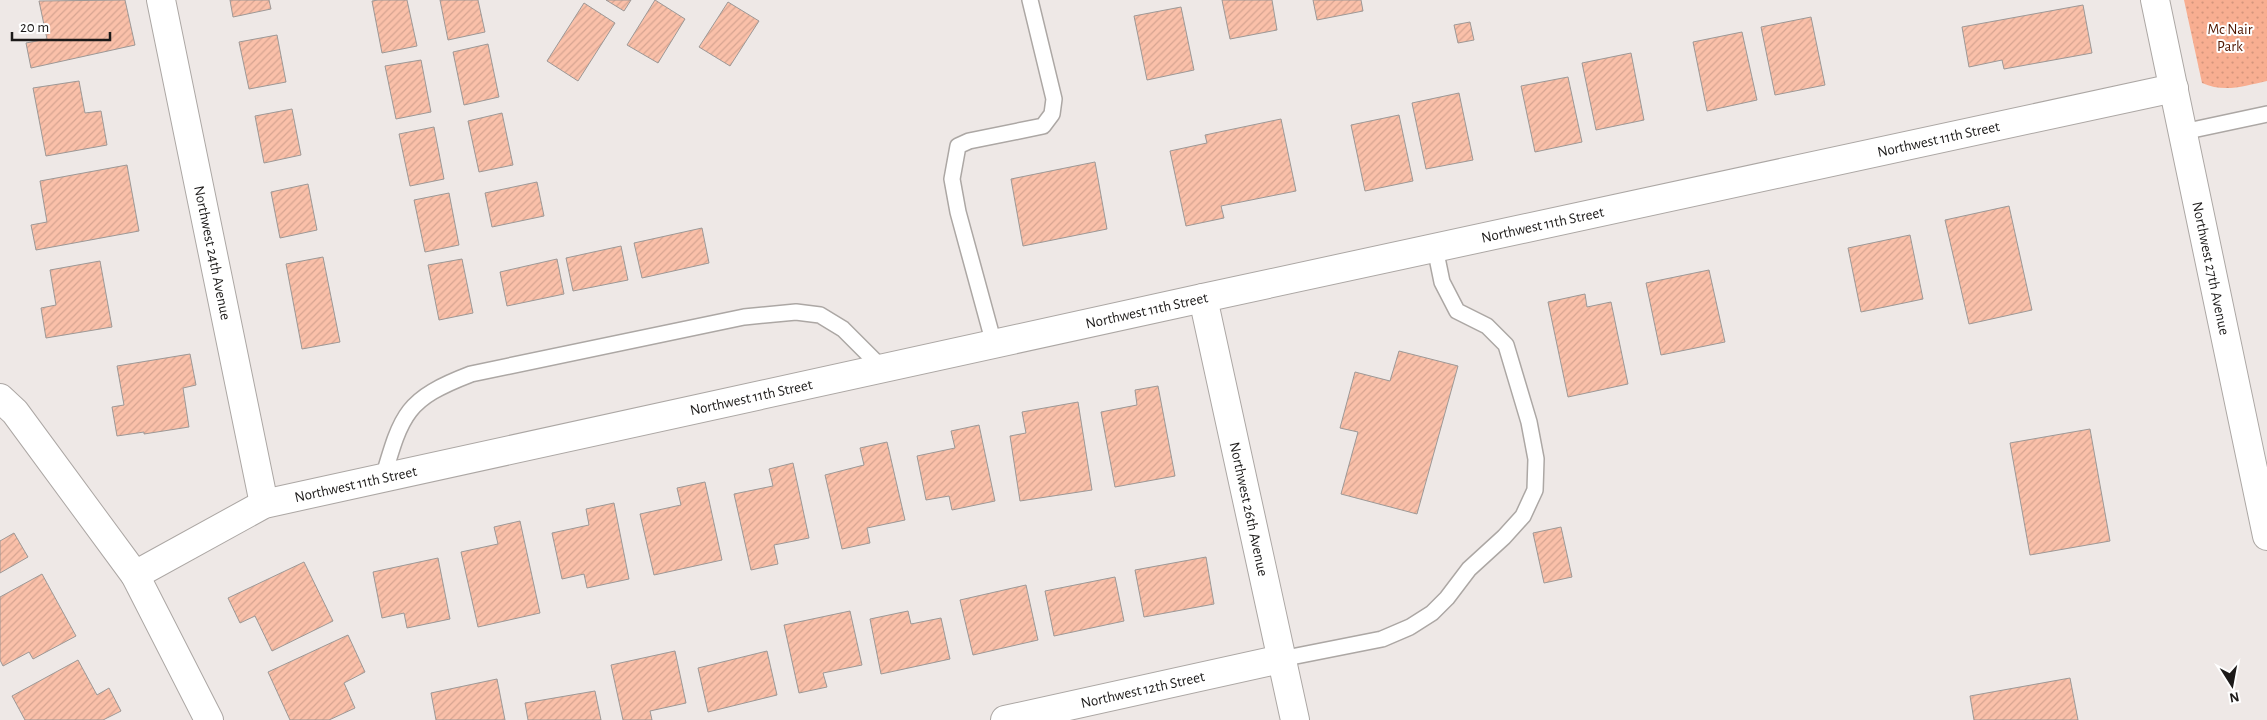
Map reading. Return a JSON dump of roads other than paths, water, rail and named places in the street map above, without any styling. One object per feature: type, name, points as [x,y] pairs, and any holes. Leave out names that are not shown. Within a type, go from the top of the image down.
[{"type":"street","name":"Northwest 24th Avenue","points":[[161,0],[264,504]]},
{"type":"street","name":"Northwest 27th Avenue","points":[[2155,0],[2267,536]]},
{"type":"street","name":"Northwest 11th Street","points":[[135,575],[264,504],[2174,88]]},
{"type":"street","name":"Northwest 26th Avenue","points":[[1203,298],[1295,720]]},
{"type":"street","points":[[0,398],[15,412],[135,575],[209,720]]},
{"type":"street","name":"Northwest 12th Street","points":[[1005,720],[1281,659]]},
{"type":"lane","points":[[994,344],[958,212],[952,179],[954,158],[958,146],[969,141],[1043,126],[1052,114],[1054,99],[1030,0]]},
{"type":"lane","points":[[2183,132],[2267,114]]},
{"type":"lane","points":[[1281,659],[1382,639],[1410,627],[1432,613],[1447,598],[1469,569],[1504,537],[1523,516],[1535,490],[1536,459],[1529,422],[1506,344],[1487,326],[1457,311],[1442,282],[1435,248]]},
{"type":"lane","points":[[383,478],[396,436],[406,414],[418,400],[445,384],[471,374],[744,317],[796,312],[820,315],[843,329],[882,368]]},
{"type":"park label","name":"Mc Nair Park","points":[[2230,38]]}]
